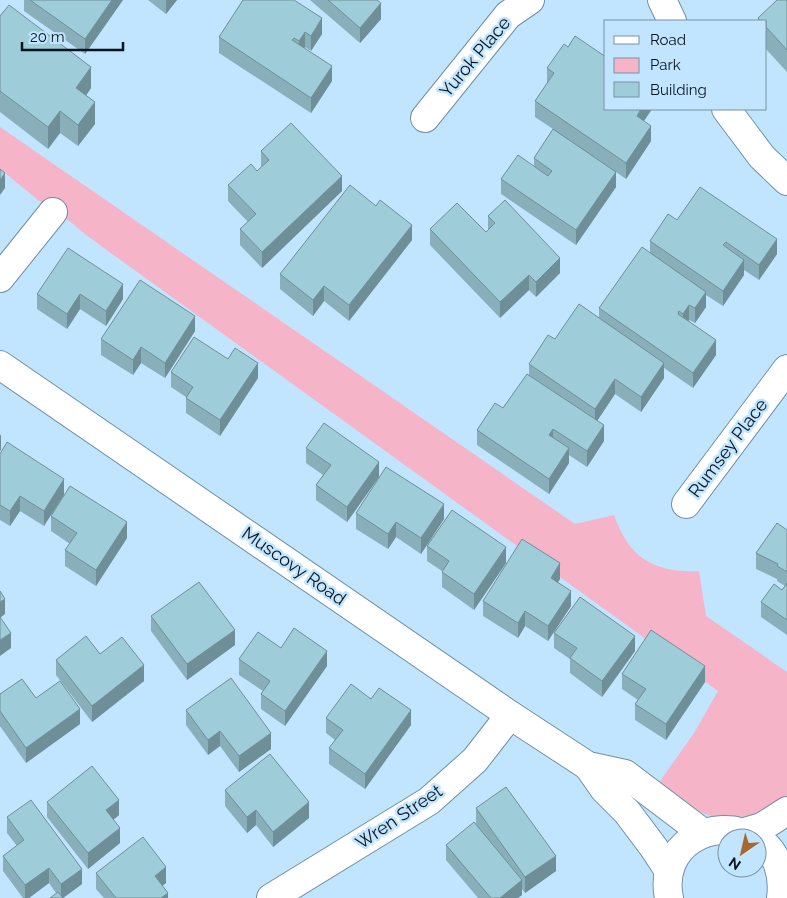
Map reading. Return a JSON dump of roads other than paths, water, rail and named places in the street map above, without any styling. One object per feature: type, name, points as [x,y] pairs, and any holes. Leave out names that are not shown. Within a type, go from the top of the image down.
[{"type":"street","name":"Yurok Place","points":[[425,118],[508,15],[530,0]]},
{"type":"street","points":[[662,0],[672,20]]},
{"type":"street","points":[[727,110],[762,157],[787,181]]},
{"type":"street","points":[[0,278],[54,212]]},
{"type":"street","name":"Muscovy Road","points":[[0,365],[510,715],[588,766],[626,774],[703,833]]},
{"type":"street","name":"Rumsey Place","points":[[686,504],[787,369]]},
{"type":"street","name":"Wren Street","points":[[271,898],[429,801],[475,760],[510,715]]},
{"type":"street","name":"Muscovy Road","points":[[588,766],[604,789],[627,812],[654,848],[666,889]]},
{"type":"street","points":[[761,828],[787,811]]},
{"type":"street","points":[[666,889],[676,855],[688,842],[703,833],[717,830]]},
{"type":"street","points":[[767,848],[783,864],[781,898]]}]
